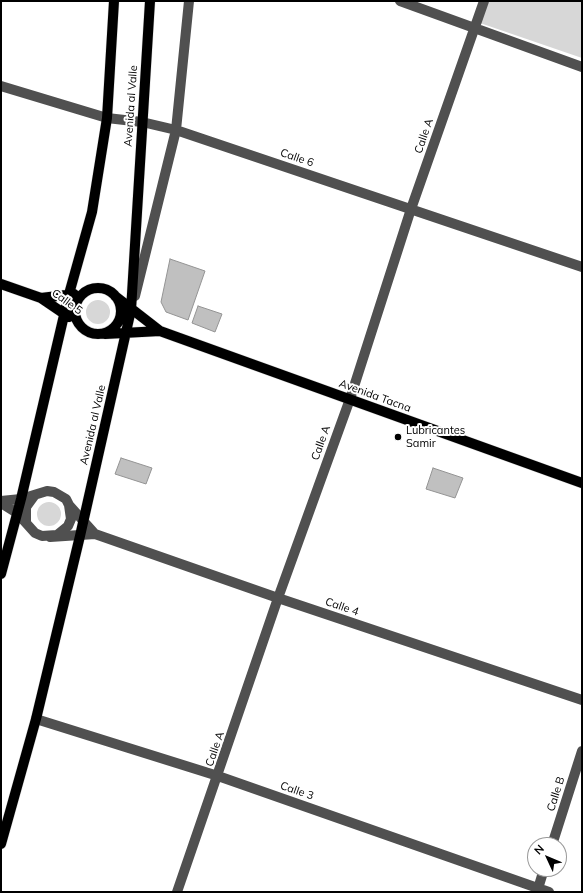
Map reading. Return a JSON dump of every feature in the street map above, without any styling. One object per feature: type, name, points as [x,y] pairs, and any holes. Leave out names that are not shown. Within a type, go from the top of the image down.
[{"type":"main road","name":"Avenida al Valle","points":[[1,574],[21,499],[69,294],[92,212],[107,118],[114,1]]},
{"type":"main road","name":"Avenida al Valle","points":[[1,844],[36,719],[127,333],[131,310],[150,1]]},
{"type":"main road","name":"Calle 5","points":[[1,284],[41,298],[80,326]]},
{"type":"main road","points":[[97,288],[110,292],[115,296],[121,309],[118,323],[113,329],[99,334],[92,334],[80,326],[75,312],[76,304],[84,293],[97,288]]},
{"type":"main road","name":"Calle 5","points":[[41,298],[84,293]]},
{"type":"main road","name":"Avenida Tacna","points":[[115,296],[131,310],[160,331],[582,483]]},
{"type":"main road","name":"Avenida Tacna","points":[[99,334],[160,331]]},
{"type":"street","points":[[131,310],[176,130],[189,1]]},
{"type":"street","points":[[400,1],[582,67]]},
{"type":"street","name":"Calle A","points":[[177,892],[278,598],[350,399],[411,209],[484,1]]},
{"type":"street","name":"Calle 6","points":[[1,86],[107,118],[142,122],[176,130],[582,267]]},
{"type":"street","points":[[1,502],[17,513],[35,533],[50,537],[57,535],[68,526],[71,519],[69,505],[66,499],[54,492],[40,492],[34,496],[26,507],[26,522]]},
{"type":"street","points":[[1,502],[34,496]]},
{"type":"street","name":"Calle 4","points":[[69,505],[95,534]]},
{"type":"street","name":"Calle 4","points":[[50,537],[95,534],[278,598],[582,700]]},
{"type":"street","name":"Calle 3","points":[[36,719],[218,776],[538,890],[549,892]]},
{"type":"street","name":"Calle B","points":[[555,837],[582,750]]},
{"type":"street","points":[[538,890],[542,877]]},
{"type":"shaded area","points":[[488,1],[582,1],[582,58],[480,23]]},
{"type":"shaded area","points":[[98,300],[103,301],[109,307],[109,317],[103,323],[98,324],[93,323],[87,317],[86,312],[87,307],[93,301]]},
{"type":"shaded area","points":[[49,502],[58,505],[61,514],[58,523],[49,526],[40,523],[37,514],[40,505]]},
{"type":"building","points":[[170,259],[205,271],[188,320],[166,312],[161,302]]},
{"type":"building","points":[[198,306],[222,314],[215,332],[192,323]]},
{"type":"building","points":[[121,458],[152,468],[146,484],[115,474]]},
{"type":"building","points":[[433,468],[463,478],[455,498],[426,489]]},
{"type":"place","name":"Lubricantes Samir","points":[[398,437]]}]
